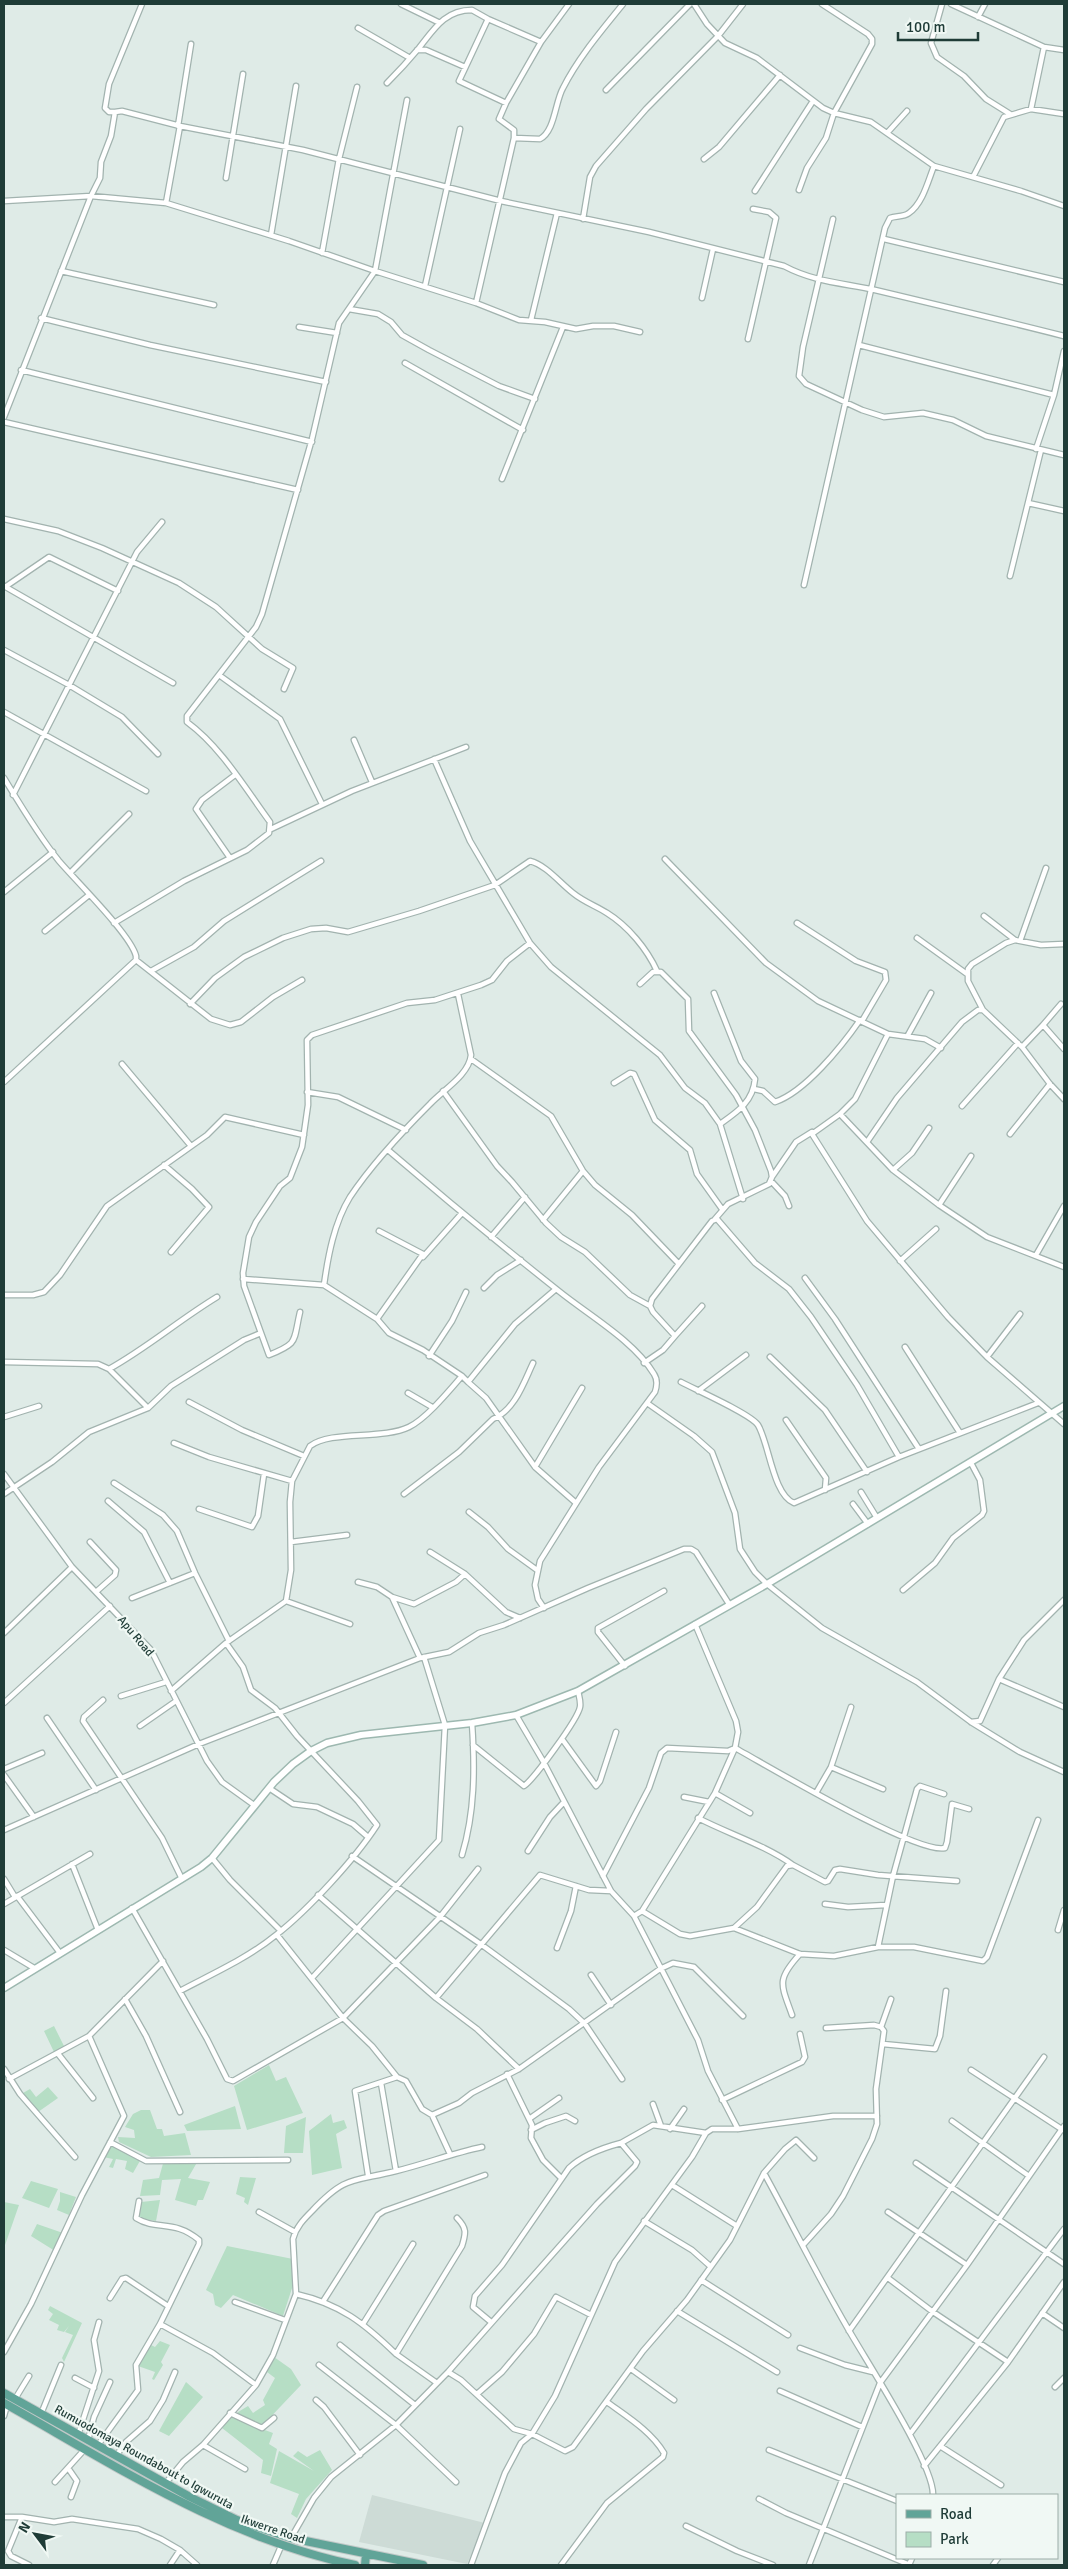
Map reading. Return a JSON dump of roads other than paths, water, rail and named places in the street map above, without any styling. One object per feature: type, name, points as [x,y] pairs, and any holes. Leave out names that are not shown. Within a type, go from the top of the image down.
[{"type":"main road","name":"Rumuodomaya Roundabout to Igwuruta","points":[[4,2393],[165,2484],[237,2520],[291,2538],[423,2565]]},
{"type":"main road","name":"Ikwerre Road","points":[[6,2404],[209,2516],[282,2544],[355,2565]]},
{"type":"main road","points":[[365,2565],[366,2554]]},
{"type":"street","points":[[142,4],[109,84],[105,108],[109,112],[122,110],[179,126],[286,146],[501,201],[784,266],[800,275],[819,281],[872,290],[1064,336]]},
{"type":"street","points":[[401,4],[438,22]]},
{"type":"street","points":[[472,10],[475,4]]},
{"type":"street","points":[[476,303],[514,138],[514,130],[499,119],[506,103],[541,42],[569,4]]},
{"type":"street","points":[[514,138],[540,139],[546,134],[563,88],[584,55],[623,4]]},
{"type":"street","points":[[606,90],[690,4]]},
{"type":"street","points":[[694,4],[707,24],[725,43],[757,58],[813,101],[834,113],[871,122],[888,132],[934,166],[1064,206]]},
{"type":"street","points":[[583,219],[590,178],[596,166],[629,128],[718,36],[743,4]]},
{"type":"street","points":[[799,190],[807,168],[826,138],[834,113],[872,39],[822,4]]},
{"type":"street","points":[[942,4],[931,43],[937,57],[964,76],[986,99],[1010,114]]},
{"type":"street","points":[[951,4],[1044,47],[1064,50]]},
{"type":"street","points":[[978,16],[985,4]]},
{"type":"street","points":[[387,83],[417,50],[438,22],[456,12],[472,10],[488,19],[530,35],[541,42]]},
{"type":"street","points":[[488,19],[459,81],[506,103]]},
{"type":"street","points":[[358,28],[410,58]]},
{"type":"street","points":[[166,203],[192,44]]},
{"type":"street","points":[[1031,109],[1044,47]]},
{"type":"street","points":[[417,50],[426,50],[465,67]]},
{"type":"street","points":[[226,178],[243,74]]},
{"type":"street","points":[[704,159],[719,147],[742,122],[780,76]]},
{"type":"street","points":[[271,235],[296,86]]},
{"type":"street","points":[[322,253],[339,159],[357,87]]},
{"type":"street","points":[[114,923],[184,881],[247,850],[269,833],[270,822],[235,775],[197,730],[187,722],[188,716],[249,637],[262,614],[312,442],[339,323],[375,271],[392,172],[407,100]]},
{"type":"street","points":[[755,191],[813,101]]},
{"type":"street","points":[[973,178],[999,125],[1010,114],[1031,109],[1064,114]]},
{"type":"street","points":[[888,132],[907,111]]},
{"type":"street","points":[[4,417],[41,318],[100,178],[101,162],[112,136],[115,112]]},
{"type":"street","points":[[425,286],[460,129]]},
{"type":"street","points":[[804,585],[890,218],[909,214],[914,209],[934,166]]},
{"type":"street","points":[[4,201],[91,196],[166,203],[271,235],[425,286],[519,320],[531,320],[576,329],[593,326],[614,326],[640,332]]},
{"type":"street","points":[[748,339],[776,218],[769,212],[753,209]]},
{"type":"street","points":[[531,320],[558,213]]},
{"type":"street","points":[[833,220],[803,347],[799,376],[806,384],[862,410],[884,417],[923,413],[953,420],[986,436],[1064,455]]},
{"type":"street","points":[[884,239],[1064,282]]},
{"type":"street","points":[[702,298],[713,249]]},
{"type":"street","points":[[61,271],[214,305]]},
{"type":"street","points":[[349,309],[378,314],[391,322],[402,334],[429,350],[499,386],[535,399]]},
{"type":"street","points":[[41,318],[150,345],[326,382]]},
{"type":"street","points":[[299,327],[337,333]]},
{"type":"street","points":[[502,479],[563,327]]},
{"type":"street","points":[[859,345],[1054,395]]},
{"type":"street","points":[[1010,576],[1028,503],[1038,450],[1054,395],[1064,351]]},
{"type":"street","points":[[405,362],[523,430]]},
{"type":"street","points":[[21,370],[312,442]]},
{"type":"street","points":[[4,422],[298,490]]},
{"type":"street","points":[[1028,503],[1064,511]]},
{"type":"street","points":[[4,520],[58,531],[133,562],[196,593],[216,606],[272,657],[293,668],[284,689]]},
{"type":"street","points":[[13,796],[137,552],[162,522]]},
{"type":"street","points":[[118,590],[49,557],[5,587],[173,683]]},
{"type":"street","points":[[4,650],[122,717],[158,754]]},
{"type":"street","points":[[219,675],[280,718],[322,804]]},
{"type":"street","points":[[4,712],[146,791]]},
{"type":"street","points":[[354,740],[372,782]]},
{"type":"street","points":[[270,828],[372,782],[466,747]]},
{"type":"street","points":[[434,759],[470,840],[530,943],[551,967],[660,1055],[685,1088],[704,1103],[720,1124],[743,1199]]},
{"type":"street","points":[[230,858],[196,809],[202,800],[235,775]]},
{"type":"street","points":[[4,778],[13,796],[53,852],[114,923],[136,953],[136,960],[4,1082]]},
{"type":"street","points":[[70,874],[129,814]]},
{"type":"street","points":[[4,892],[53,852]]},
{"type":"street","points":[[665,859],[766,963],[818,1001],[888,1034],[908,1035],[926,1039],[941,1048]]},
{"type":"street","points":[[151,971],[194,946],[224,921],[321,861]]},
{"type":"street","points":[[190,1004],[214,978],[244,957],[283,938],[312,929],[326,928],[338,932],[348,932],[495,885],[530,861],[535,862],[583,901],[604,911],[625,928],[652,958],[657,971],[668,978],[688,1000],[689,1031],[714,1062],[743,1107],[767,1158],[772,1179],[785,1196],[789,1206]]},
{"type":"street","points":[[967,974],[972,964],[980,958],[1017,940],[1046,868]]},
{"type":"street","points":[[45,931],[89,895]]},
{"type":"street","points":[[984,916],[1017,940],[1041,945],[1064,944]]},
{"type":"street","points":[[754,1089],[760,1089],[775,1102],[793,1093],[840,1046],[861,1021],[886,980],[885,972],[856,961],[797,923]]},
{"type":"street","points":[[917,938],[967,974],[983,1010],[1022,1047],[1064,1099]]},
{"type":"street","points":[[300,1312],[293,1343],[289,1347],[270,1355],[243,1279],[247,1246],[253,1230],[280,1186],[290,1178],[304,1135],[308,1104],[307,1040],[312,1035],[407,1003],[435,1000],[458,994],[492,980],[507,961],[530,943]]},
{"type":"street","points":[[136,960],[210,1019],[230,1025],[241,1022],[273,997],[302,980]]},
{"type":"street","points":[[640,984],[657,971]]},
{"type":"street","points":[[714,993],[741,1061],[756,1079],[754,1089],[743,1107],[720,1124]]},
{"type":"street","points":[[458,994],[471,1059],[551,1116],[583,1171],[595,1185],[632,1215],[679,1264]]},
{"type":"street","points":[[908,1035],[931,994]]},
{"type":"street","points":[[1022,1047],[1061,1004]]},
{"type":"street","points":[[867,1142],[897,1098],[974,1011],[983,1010]]},
{"type":"street","points":[[1043,1025],[1064,1049]]},
{"type":"street","points":[[675,1336],[652,1312],[650,1306],[652,1299],[722,1209],[743,1199],[772,1179],[796,1142],[840,1114],[861,1092],[888,1034]]},
{"type":"street","points":[[962,1106],[1018,1043]]},
{"type":"street","points":[[324,1285],[330,1251],[344,1208],[360,1183],[406,1130],[460,1075],[471,1059]]},
{"type":"street","points":[[122,1064],[191,1146]]},
{"type":"street","points":[[614,1083],[630,1073],[634,1074],[655,1120],[690,1150],[697,1174],[722,1209]]},
{"type":"street","points":[[1010,1134],[1050,1084]]},
{"type":"street","points":[[443,1091],[497,1166],[543,1220],[561,1237],[586,1252],[630,1295],[650,1306]]},
{"type":"street","points":[[307,1092],[338,1097],[406,1130]]},
{"type":"street","points":[[840,1114],[893,1170],[939,1205],[987,1237],[1064,1267]]},
{"type":"street","points":[[4,1295],[33,1295],[44,1292],[60,1274],[107,1206],[191,1146],[225,1117],[304,1135]]},
{"type":"street","points":[[893,1170],[912,1153],[929,1128]]},
{"type":"street","points":[[812,1132],[829,1164],[867,1221],[948,1317],[987,1357],[1064,1424]]},
{"type":"street","points":[[388,1150],[491,1237],[619,1336],[655,1375],[657,1384],[647,1403],[615,1443],[576,1503],[537,1570],[535,1585],[538,1599],[544,1608]]},
{"type":"street","points":[[939,1205],[971,1156]]},
{"type":"street","points":[[164,1165],[192,1189],[208,1207],[171,1252]]},
{"type":"street","points":[[543,1220],[583,1171]]},
{"type":"street","points":[[491,1237],[525,1197]]},
{"type":"street","points":[[1036,1255],[1064,1206]]},
{"type":"street","points":[[377,1319],[423,1257],[462,1213]]},
{"type":"street","points":[[715,1219],[729,1232],[754,1264],[789,1289],[857,1385],[899,1457]]},
{"type":"street","points":[[900,1260],[936,1229]]},
{"type":"street","points":[[379,1231],[421,1252],[423,1257]]},
{"type":"street","points":[[484,1288],[497,1275],[521,1260]]},
{"type":"street","points":[[805,1278],[835,1319],[919,1449]]},
{"type":"street","points":[[243,1279],[324,1285],[377,1319],[389,1333],[407,1340],[462,1376],[486,1398],[535,1467],[576,1503]]},
{"type":"street","points":[[468,1382],[515,1324],[556,1289]]},
{"type":"street","points":[[429,1356],[452,1321],[466,1292]]},
{"type":"street","points":[[109,1369],[139,1352],[184,1317],[217,1297]]},
{"type":"street","points":[[644,1362],[663,1350],[702,1306]]},
{"type":"street","points":[[987,1357],[1020,1314]]},
{"type":"street","points":[[4,1494],[89,1432],[148,1408],[171,1386],[244,1340],[261,1333]]},
{"type":"street","points":[[905,1347],[960,1433]]},
{"type":"street","points":[[698,1391],[746,1355]]},
{"type":"street","points":[[770,1357],[825,1410],[867,1472]]},
{"type":"street","points":[[4,1362],[86,1363],[109,1369],[148,1408]]},
{"type":"street","points":[[404,1494],[448,1462],[486,1426],[500,1416],[518,1396],[533,1363]]},
{"type":"street","points":[[171,1691],[228,1642],[286,1601],[291,1570],[292,1481],[304,1456],[315,1442],[351,1436],[392,1433],[410,1427],[462,1376]]},
{"type":"street","points":[[681,1382],[750,1416],[757,1424],[784,1496],[788,1501],[794,1503],[899,1457],[1038,1403]]},
{"type":"street","points":[[535,1467],[582,1388]]},
{"type":"street","points":[[408,1392],[432,1407]]},
{"type":"street","points":[[189,1402],[242,1430],[304,1456]]},
{"type":"street","points":[[647,1403],[694,1436],[712,1452],[735,1513],[737,1539],[740,1549],[755,1572],[767,1584],[822,1628],[917,1682],[971,1722],[1020,1752],[1064,1772]]},
{"type":"street","points":[[4,1417],[39,1406]]},
{"type":"street","points":[[4,1988],[182,1879],[212,1858],[254,1804],[293,1764],[311,1751],[327,1743],[361,1734],[472,1723],[516,1714],[578,1691],[767,1584],[1064,1406]]},
{"type":"street","points":[[786,1420],[826,1478],[826,1490]]},
{"type":"street","points":[[174,1443],[264,1474],[292,1481]]},
{"type":"street","points":[[903,1590],[936,1563],[953,1538],[982,1516],[984,1511],[980,1480],[971,1463]]},
{"type":"street","name":"Apu Road","points":[[4,1474],[13,1489],[72,1567],[97,1591],[151,1650],[199,1744],[222,1782],[254,1804]]},
{"type":"street","points":[[198,1509],[252,1527],[258,1516],[264,1474]]},
{"type":"street","points":[[114,1483],[163,1515],[177,1531],[194,1573],[228,1642],[243,1667],[251,1690],[275,1708],[311,1751],[375,1819],[377,1825],[318,1895],[277,1935],[252,1952],[180,1991]]},
{"type":"street","points":[[862,1492],[878,1518]]},
{"type":"street","points":[[108,1500],[144,1532],[170,1583]]},
{"type":"street","points":[[853,1504],[868,1524]]},
{"type":"street","points":[[469,1512],[488,1527],[508,1549],[537,1570]]},
{"type":"street","points":[[291,1542],[347,1535]]},
{"type":"street","points":[[90,1542],[116,1570],[115,1575],[97,1591]]},
{"type":"street","points":[[4,1830],[122,1780],[199,1744],[422,1657],[449,1652],[479,1633],[520,1618],[684,1549],[691,1549],[696,1552],[729,1604]]},
{"type":"street","points":[[430,1552],[465,1574],[506,1612],[520,1618]]},
{"type":"street","points":[[4,1633],[72,1567]]},
{"type":"street","points":[[132,1598],[194,1573]]},
{"type":"street","points":[[358,1582],[377,1587],[392,1597],[414,1604],[456,1582],[465,1574]]},
{"type":"street","points":[[625,1666],[598,1632],[598,1628],[664,1591]]},
{"type":"street","points":[[312,1978],[398,1887],[439,1840],[446,1725],[422,1657],[392,1597]]},
{"type":"street","points":[[971,1722],[980,1721],[999,1679],[1024,1640],[1062,1607],[1064,1600]]},
{"type":"street","points":[[286,1601],[350,1624]]},
{"type":"street","points":[[5,1700],[110,1606]]},
{"type":"street","points":[[634,1916],[642,1911],[715,1793],[735,1748],[738,1732],[736,1721],[695,1624]]},
{"type":"street","points":[[999,1679],[1064,1707]]},
{"type":"street","points":[[121,1696],[166,1682]]},
{"type":"street","points":[[473,1745],[524,1786],[538,1773],[543,1762],[562,1739],[579,1711],[581,1705],[578,1691]]},
{"type":"street","points":[[103,1700],[84,1717],[84,1720],[162,1838],[182,1879]]},
{"type":"street","points":[[140,1726],[176,1701]]},
{"type":"street","points":[[816,1793],[831,1767],[851,1707]]},
{"type":"street","points":[[516,1714],[611,1891],[634,1916],[698,2040],[708,2071],[738,2129]]},
{"type":"street","points":[[47,1718],[96,1790]]},
{"type":"street","points":[[462,1855],[471,1821],[474,1776],[472,1723]]},
{"type":"street","points":[[562,1739],[596,1786],[600,1781],[616,1732]]},
{"type":"street","points":[[603,1876],[649,1788],[664,1750],[682,1748],[728,1751],[735,1748]]},
{"type":"street","points":[[735,1748],[903,1839],[938,1849],[945,1848],[952,1804],[969,1809]]},
{"type":"street","points":[[4,1769],[42,1753]]},
{"type":"street","points":[[831,1767],[883,1789]]},
{"type":"street","points":[[4,1775],[34,1817]]},
{"type":"street","points":[[878,1947],[893,1876],[920,1786],[944,1794]]},
{"type":"street","points":[[269,1788],[293,1804],[317,1807],[353,1824],[368,1836]]},
{"type":"street","points":[[715,1793],[750,1813]]},
{"type":"street","points":[[684,1797],[709,1802]]},
{"type":"street","points":[[528,1852],[550,1817],[564,1802]]},
{"type":"street","points":[[698,1818],[728,1834],[779,1855],[793,1865],[825,1882],[828,1881],[835,1870],[840,1869],[893,1876],[957,1881]]},
{"type":"street","points":[[642,1911],[680,1934],[690,1936],[734,1928],[800,1954],[834,1956],[878,1947],[914,1947],[950,1956],[985,1961],[1038,1820]]},
{"type":"street","points":[[4,1904],[90,1854]]},
{"type":"street","points":[[352,1856],[545,1989],[585,2024],[622,2079]]},
{"type":"street","points":[[212,1858],[230,1880],[281,1931]]},
{"type":"street","points":[[72,1864],[98,1930]]},
{"type":"street","points":[[734,1928],[757,1906],[782,1870],[793,1865]]},
{"type":"street","points":[[132,1908],[180,1991],[227,2079],[233,2081],[343,2018],[398,1963],[440,1917],[478,1869]]},
{"type":"street","points":[[436,1998],[540,1874],[601,1892],[611,1891]]},
{"type":"street","points":[[4,1879],[60,1953]]},
{"type":"street","points":[[557,1948],[571,1911],[576,1886]]},
{"type":"street","points":[[318,1895],[436,1998],[477,2029],[519,2069]]},
{"type":"street","points":[[825,1904],[848,1907],[886,1905]]},
{"type":"street","points":[[1058,1930],[1064,1910]]},
{"type":"street","points":[[277,1935],[343,2018],[372,2046],[397,2076],[406,2081],[422,2109],[432,2115],[450,2154]]},
{"type":"street","points":[[4,1950],[34,1968]]},
{"type":"street","points":[[792,2015],[782,1988],[781,1979],[788,1967],[800,1954]]},
{"type":"street","points":[[9,2080],[59,2055],[89,2036],[163,1961]]},
{"type":"street","points":[[432,2115],[459,2103],[506,2074],[519,2069],[660,1969],[673,1963],[694,1967],[743,2016]]},
{"type":"street","points":[[591,1975],[611,2005]]},
{"type":"street","points":[[883,2044],[935,2049],[940,2036],[946,1991]]},
{"type":"street","points":[[881,2027],[892,1998]]},
{"type":"street","points":[[125,1999],[146,2036],[180,2112]]},
{"type":"street","points":[[826,2028],[856,2025],[881,2027]]},
{"type":"street","points":[[804,2244],[831,2214],[843,2196],[872,2139],[877,2116],[876,2089],[883,2044],[884,2031],[881,2027]]},
{"type":"street","points":[[722,2100],[802,2062],[804,2057],[800,2034]]},
{"type":"street","points":[[4,2352],[124,2116],[89,2036]]},
{"type":"street","points":[[59,2055],[93,2098]]},
{"type":"street","points":[[849,2331],[920,2234],[1014,2097],[1044,2057]]},
{"type":"street","points":[[4,2069],[9,2080],[75,2156]]},
{"type":"street","points":[[809,2565],[880,2383],[1064,2129],[971,2070]]},
{"type":"street","points":[[506,2074],[532,2125],[531,2138],[543,2160],[561,2178]]},
{"type":"street","points":[[368,2175],[354,2095],[358,2088],[381,2083],[397,2076]]},
{"type":"street","points":[[381,2083],[396,2171]]},
{"type":"street","points":[[529,2119],[559,2098]]},
{"type":"street","points":[[654,2104],[661,2126]]},
{"type":"street","points":[[670,2129],[684,2109]]},
{"type":"street","points":[[532,2130],[560,2117],[566,2116],[575,2121]]},
{"type":"street","points":[[471,2565],[504,2473],[522,2443],[532,2434],[555,2396],[615,2262],[672,2185],[706,2133],[712,2129],[738,2129],[833,2116],[877,2116]]},
{"type":"street","points":[[952,2121],[1029,2176]]},
{"type":"street","points":[[491,2322],[473,2307],[475,2296],[502,2265],[561,2178],[578,2160],[606,2146],[621,2143],[647,2128],[661,2126],[670,2129],[706,2133]]},
{"type":"street","points":[[448,2372],[478,2394],[509,2425],[522,2432],[532,2434],[565,2451],[573,2447],[701,2280],[737,2226],[764,2173],[785,2149],[796,2140],[814,2158]]},
{"type":"street","points":[[110,2142],[146,2161],[288,2160]]},
{"type":"street","points":[[291,2538],[314,2498],[332,2477],[396,2425],[448,2372],[491,2322],[635,2166],[637,2162],[635,2158],[621,2143]]},
{"type":"street","points":[[165,2484],[183,2462],[203,2445],[256,2385],[273,2355],[296,2294],[295,2232],[332,2189],[350,2180],[396,2171],[450,2154],[482,2147]]},
{"type":"street","points":[[916,2163],[1064,2264]]},
{"type":"street","points":[[764,2173],[804,2244],[849,2331],[910,2434],[924,2466],[933,2494]]},
{"type":"street","points":[[324,2300],[378,2215],[485,2175]]},
{"type":"street","points":[[672,2185],[737,2226]]},
{"type":"street","points":[[98,2445],[138,2390],[136,2364],[160,2324],[196,2252],[199,2240],[178,2227],[146,2223],[136,2218],[139,2201]]},
{"type":"street","points":[[259,2212],[295,2232]]},
{"type":"street","points":[[888,2212],[967,2265]]},
{"type":"street","points":[[396,2354],[462,2246],[466,2232],[464,2225],[457,2218]]},
{"type":"street","points":[[644,2221],[686,2246],[710,2266]]},
{"type":"street","points":[[910,2434],[1064,2230]]},
{"type":"street","points":[[363,2324],[413,2244]]},
{"type":"street","points":[[110,2298],[122,2278],[126,2278],[168,2306]]},
{"type":"street","points":[[888,2278],[933,2312],[1008,2362]]},
{"type":"street","points":[[701,2280],[788,2335]]},
{"type":"street","points":[[924,2466],[1008,2362],[1064,2282]]},
{"type":"street","points":[[296,2294],[324,2300],[363,2324],[396,2354],[437,2383]]},
{"type":"street","points":[[478,2394],[502,2372],[534,2334],[556,2296],[591,2315]]},
{"type":"street","points":[[235,2302],[285,2320]]},
{"type":"street","points":[[677,2311],[777,2372]]},
{"type":"street","points":[[1042,2313],[1064,2328]]},
{"type":"street","points":[[78,2435],[99,2371],[94,2340],[99,2322]]},
{"type":"street","points":[[160,2324],[213,2353],[256,2385]]},
{"type":"street","points":[[340,2345],[415,2405]]},
{"type":"street","points":[[800,2348],[845,2365],[873,2372]]},
{"type":"street","points":[[41,2414],[61,2365]]},
{"type":"street","points":[[318,2365],[396,2425],[456,2482]]},
{"type":"street","points":[[631,2369],[674,2400]]},
{"type":"street","points":[[116,2456],[126,2442],[150,2421],[163,2400],[175,2372]]},
{"type":"street","points":[[15,2400],[29,2376]]},
{"type":"street","points":[[75,2378],[94,2388]]},
{"type":"street","points":[[1064,2378],[1057,2385],[1064,2387]]},
{"type":"street","points":[[88,2440],[94,2417],[110,2382]]},
{"type":"street","points":[[780,2391],[862,2427]]},
{"type":"street","points":[[316,2400],[324,2407],[360,2455]]},
{"type":"street","points":[[561,2565],[607,2503],[663,2457],[664,2453],[660,2447],[646,2432],[607,2402]]},
{"type":"street","points":[[4,2416],[6,2404]]},
{"type":"street","points":[[230,2413],[262,2428],[274,2418]]},
{"type":"street","points":[[203,2445],[245,2469]]},
{"type":"street","points":[[940,2446],[1001,2485]]},
{"type":"street","points":[[55,2482],[85,2449]]},
{"type":"street","points":[[769,2450],[896,2501]]},
{"type":"street","points":[[68,2468],[77,2483],[71,2497]]},
{"type":"street","points":[[759,2499],[786,2514],[824,2528],[909,2565]]},
{"type":"street","points":[[4,2517],[22,2517],[54,2522],[72,2519],[138,2529],[180,2550],[198,2565]]},
{"type":"street","points":[[22,2517],[8,2551],[19,2563],[29,2565]]},
{"type":"street","points":[[686,2526],[737,2551],[773,2565]]},
{"type":"street","points":[[273,2565],[282,2544]]},
{"type":"street","points":[[170,2565],[180,2550]]}]
